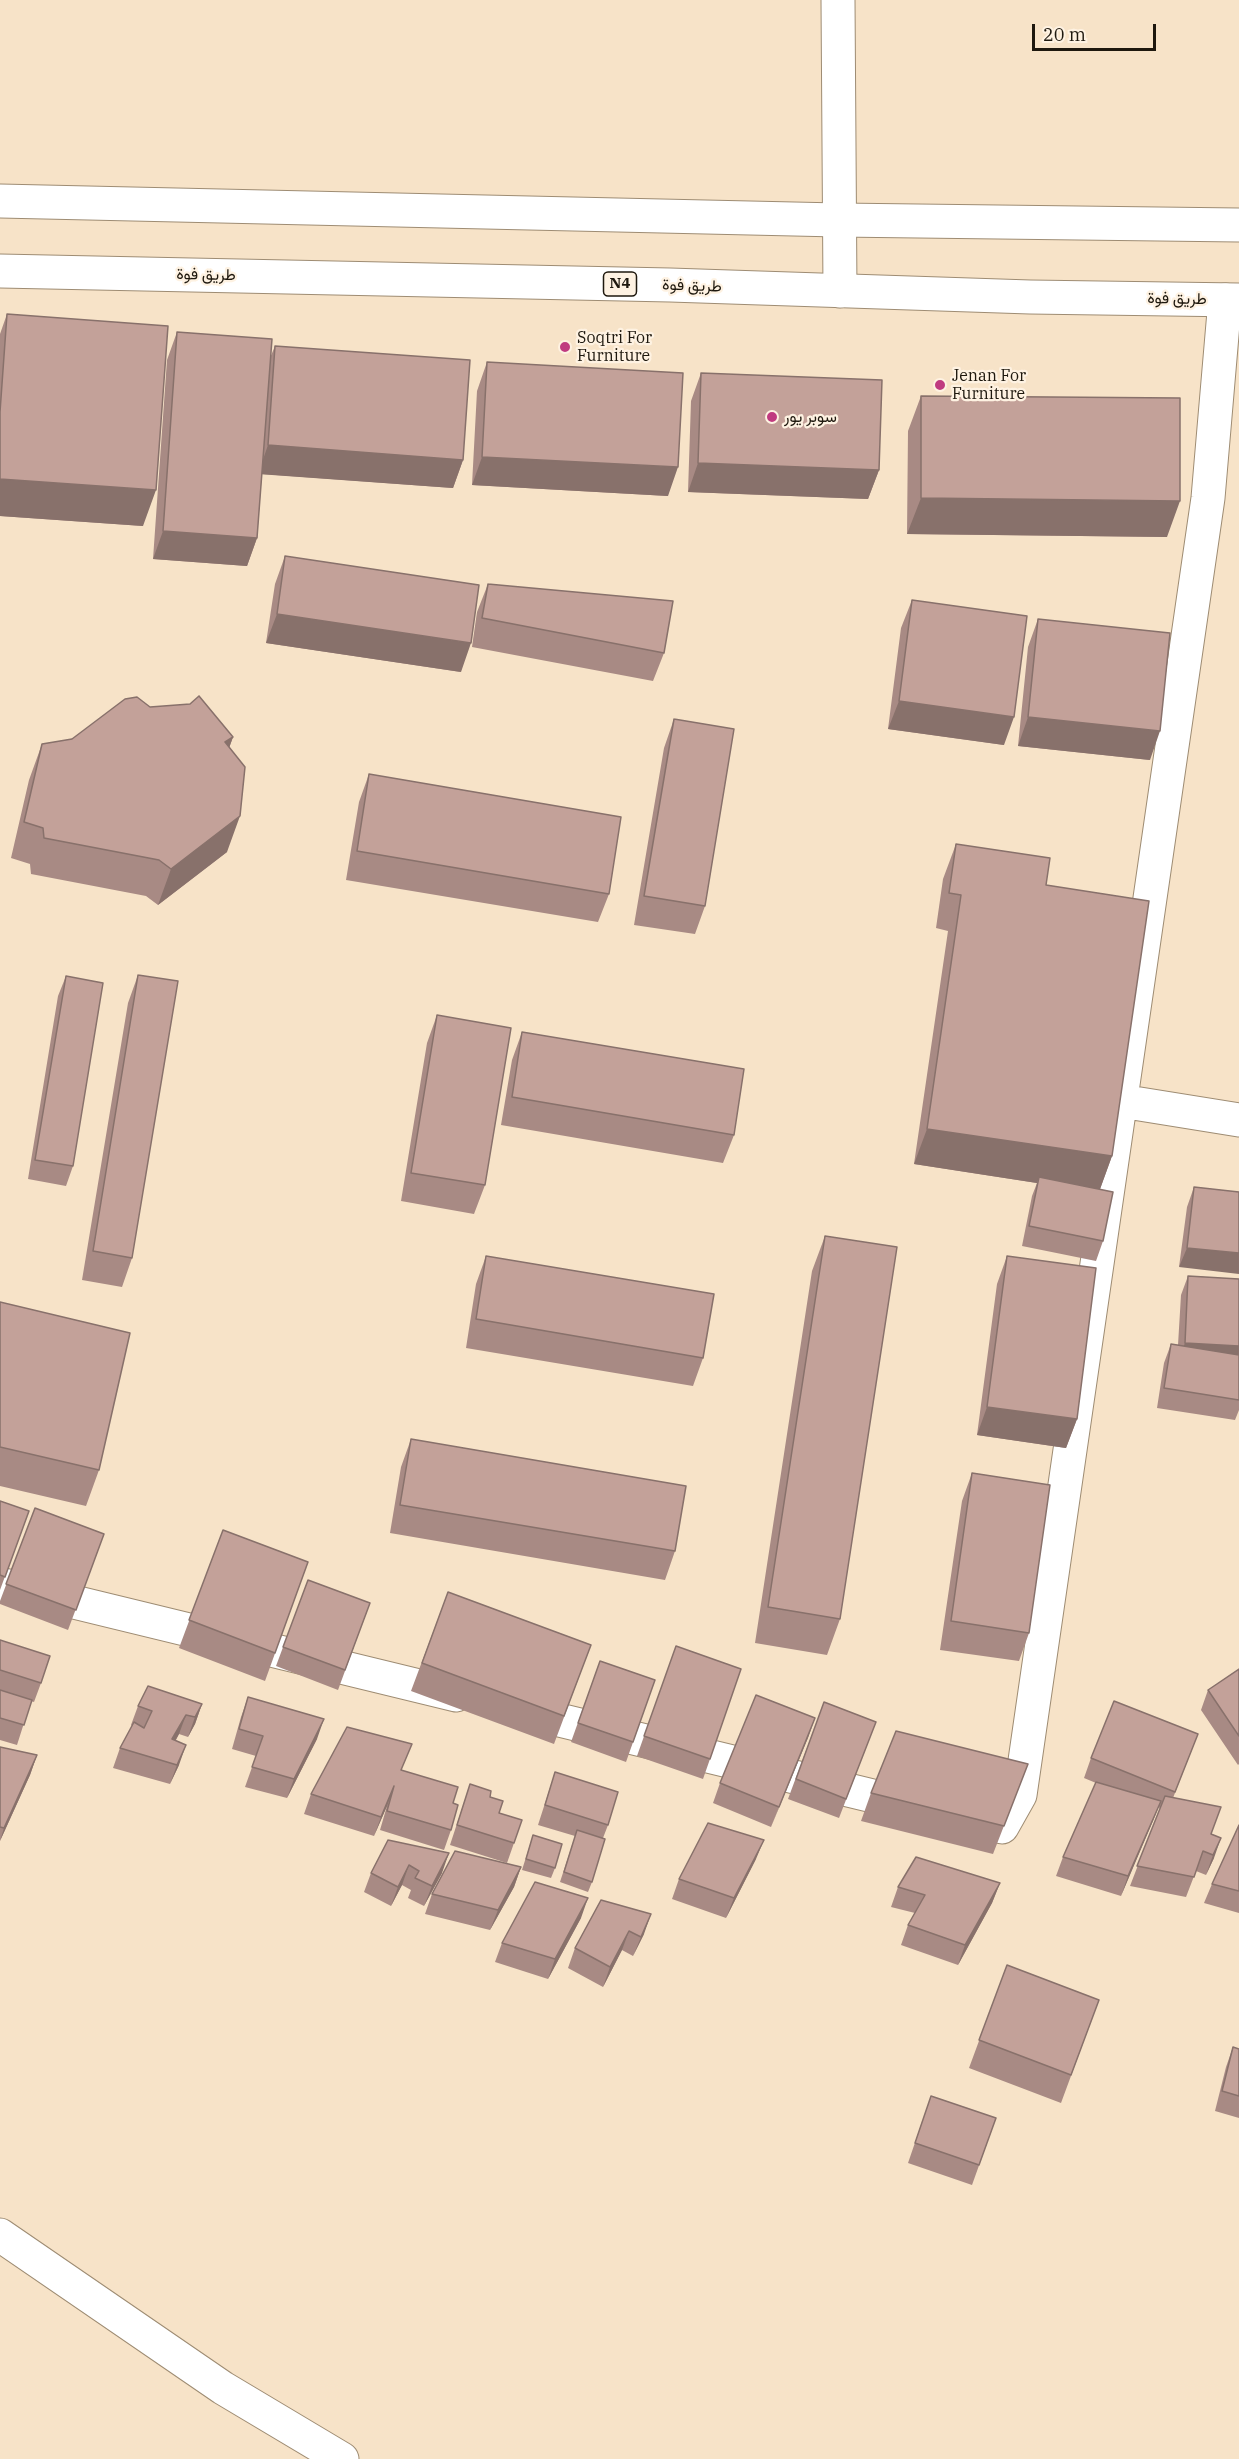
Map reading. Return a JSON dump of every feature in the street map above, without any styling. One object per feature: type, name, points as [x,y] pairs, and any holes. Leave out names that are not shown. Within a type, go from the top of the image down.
[{"type":"main road","points":[[838,0],[840,291]]},
{"type":"main road","points":[[0,201],[838,220],[1239,225]]},
{"type":"main road","name":"طريق فوة","points":[[0,270],[1232,300]]},
{"type":"main road","points":[[0,1584],[1002,1827],[1020,1795],[1208,498],[1232,300]]},
{"type":"main road","points":[[1121,1101],[1239,1120]]},
{"type":"main road","points":[[0,2235],[223,2388],[342,2459]]},
{"type":"building","points":[[7,314],[168,326],[156,490],[0,479],[0,412]]},
{"type":"building","points":[[177,332],[272,339],[257,538],[163,531]]},
{"type":"building","points":[[275,346],[470,360],[463,460],[268,445]]},
{"type":"building","points":[[487,362],[683,373],[678,467],[482,457]]},
{"type":"building","points":[[701,373],[882,380],[879,470],[698,463]]},
{"type":"building","points":[[921,396],[1180,398],[1180,501],[921,498]]},
{"type":"building","points":[[285,556],[479,585],[471,643],[277,614]]},
{"type":"building","points":[[488,584],[673,601],[664,653],[482,618]]},
{"type":"building","points":[[912,600],[1027,616],[1014,717],[899,701]]},
{"type":"building","points":[[1038,619],[1170,633],[1160,731],[1028,717]]},
{"type":"building","points":[[199,696],[233,737],[225,742],[245,767],[240,816],[171,869],[159,860],[44,838],[43,828],[24,822],[42,744],[72,739],[125,699],[137,697],[150,707],[190,704]]},
{"type":"building","points":[[674,719],[734,729],[705,906],[644,896]]},
{"type":"building","points":[[369,774],[621,817],[609,894],[357,851]]},
{"type":"building","points":[[956,844],[1050,858],[1046,885],[1149,901],[1112,1156],[927,1129],[961,895],[949,893]]},
{"type":"building","points":[[138,975],[178,981],[132,1258],[93,1251]]},
{"type":"building","points":[[66,976],[103,983],[73,1166],[35,1160]]},
{"type":"building","points":[[437,1015],[511,1028],[485,1185],[411,1173]]},
{"type":"building","points":[[522,1032],[744,1069],[734,1135],[512,1097]]},
{"type":"building","points":[[1039,1177],[1113,1192],[1103,1241],[1029,1226]]},
{"type":"building","points":[[1194,1187],[1239,1192],[1239,1253],[1187,1248]]},
{"type":"building","points":[[825,1236],[897,1247],[840,1619],[768,1607]]},
{"type":"building","points":[[486,1256],[714,1294],[703,1358],[476,1319]]},
{"type":"building","points":[[1007,1256],[1096,1268],[1077,1419],[987,1407]]},
{"type":"building","points":[[1188,1276],[1239,1279],[1239,1346],[1185,1343]]},
{"type":"building","points":[[0,1302],[130,1333],[99,1470],[0,1447]]},
{"type":"building","points":[[1171,1344],[1239,1355],[1239,1400],[1164,1388]]},
{"type":"building","points":[[411,1439],[686,1486],[675,1551],[400,1505]]},
{"type":"building","points":[[972,1473],[1050,1485],[1029,1633],[951,1621]]},
{"type":"building","points":[[0,1501],[29,1511],[5,1577],[0,1575]]},
{"type":"building","points":[[35,1508],[104,1534],[76,1610],[6,1584]]},
{"type":"building","points":[[223,1530],[308,1562],[275,1653],[189,1620]]},
{"type":"building","points":[[308,1580],[370,1603],[345,1670],[283,1647]]},
{"type":"building","points":[[448,1592],[591,1645],[564,1716],[422,1663]]},
{"type":"building","points":[[0,1640],[50,1656],[41,1683],[0,1670]]},
{"type":"building","points":[[676,1646],[741,1669],[710,1759],[644,1736]]},
{"type":"building","points":[[600,1661],[655,1680],[633,1742],[578,1723]]},
{"type":"building","points":[[1239,1669],[1239,1736],[1208,1690]]},
{"type":"building","points":[[148,1686],[202,1704],[195,1717],[186,1715],[172,1739],[186,1745],[177,1765],[120,1748],[134,1722],[144,1728],[152,1711],[138,1706]]},
{"type":"building","points":[[0,1690],[32,1700],[24,1725],[0,1718]]},
{"type":"building","points":[[756,1695],[815,1718],[779,1807],[720,1783]]},
{"type":"building","points":[[248,1697],[324,1719],[294,1779],[252,1767],[263,1736],[239,1729]]},
{"type":"building","points":[[1114,1701],[1198,1734],[1175,1792],[1091,1758]]},
{"type":"building","points":[[824,1702],[876,1722],[846,1799],[796,1779]]},
{"type":"building","points":[[347,1727],[412,1744],[401,1770],[458,1787],[453,1803],[458,1805],[451,1830],[387,1811],[394,1786],[381,1817],[311,1794]]},
{"type":"building","points":[[896,1731],[1028,1764],[1004,1826],[871,1793]]},
{"type":"building","points":[[0,1747],[37,1755],[4,1828],[0,1827]]},
{"type":"building","points":[[555,1772],[618,1792],[608,1825],[545,1805]]},
{"type":"building","points":[[1096,1782],[1161,1801],[1128,1876],[1063,1857]]},
{"type":"building","points":[[470,1784],[491,1791],[490,1797],[503,1801],[499,1813],[522,1820],[514,1843],[457,1825]]},
{"type":"building","points":[[1165,1796],[1221,1807],[1211,1834],[1221,1838],[1213,1855],[1203,1851],[1194,1877],[1137,1866]]},
{"type":"building","points":[[708,1823],[764,1840],[734,1898],[679,1879]]},
{"type":"building","points":[[1239,1825],[1239,1891],[1212,1884]]},
{"type":"building","points":[[577,1830],[605,1839],[592,1882],[564,1872]]},
{"type":"building","points":[[533,1835],[562,1844],[555,1868],[526,1859]]},
{"type":"building","points":[[388,1840],[449,1853],[432,1886],[415,1878],[419,1871],[409,1865],[398,1887],[371,1873]]},
{"type":"building","points":[[455,1851],[521,1867],[498,1910],[432,1894]]},
{"type":"building","points":[[916,1857],[1000,1883],[965,1945],[908,1925],[925,1895],[898,1887]]},
{"type":"building","points":[[535,1882],[588,1898],[555,1959],[502,1943]]},
{"type":"building","points":[[601,1900],[651,1914],[641,1937],[629,1931],[610,1967],[575,1948]]},
{"type":"building","points":[[1007,1965],[1099,2000],[1071,2075],[979,2040]]},
{"type":"building","points":[[1233,2047],[1239,2049],[1239,2096],[1222,2091]]},
{"type":"building","points":[[931,2096],[996,2118],[979,2165],[915,2143]]},
{"type":"place","name":"Soqtri For Furniture","points":[[565,347]]},
{"type":"place","name":"Jenan For Furniture","points":[[940,385]]},
{"type":"place","name":"سوبر يور","points":[[772,417]]}]
